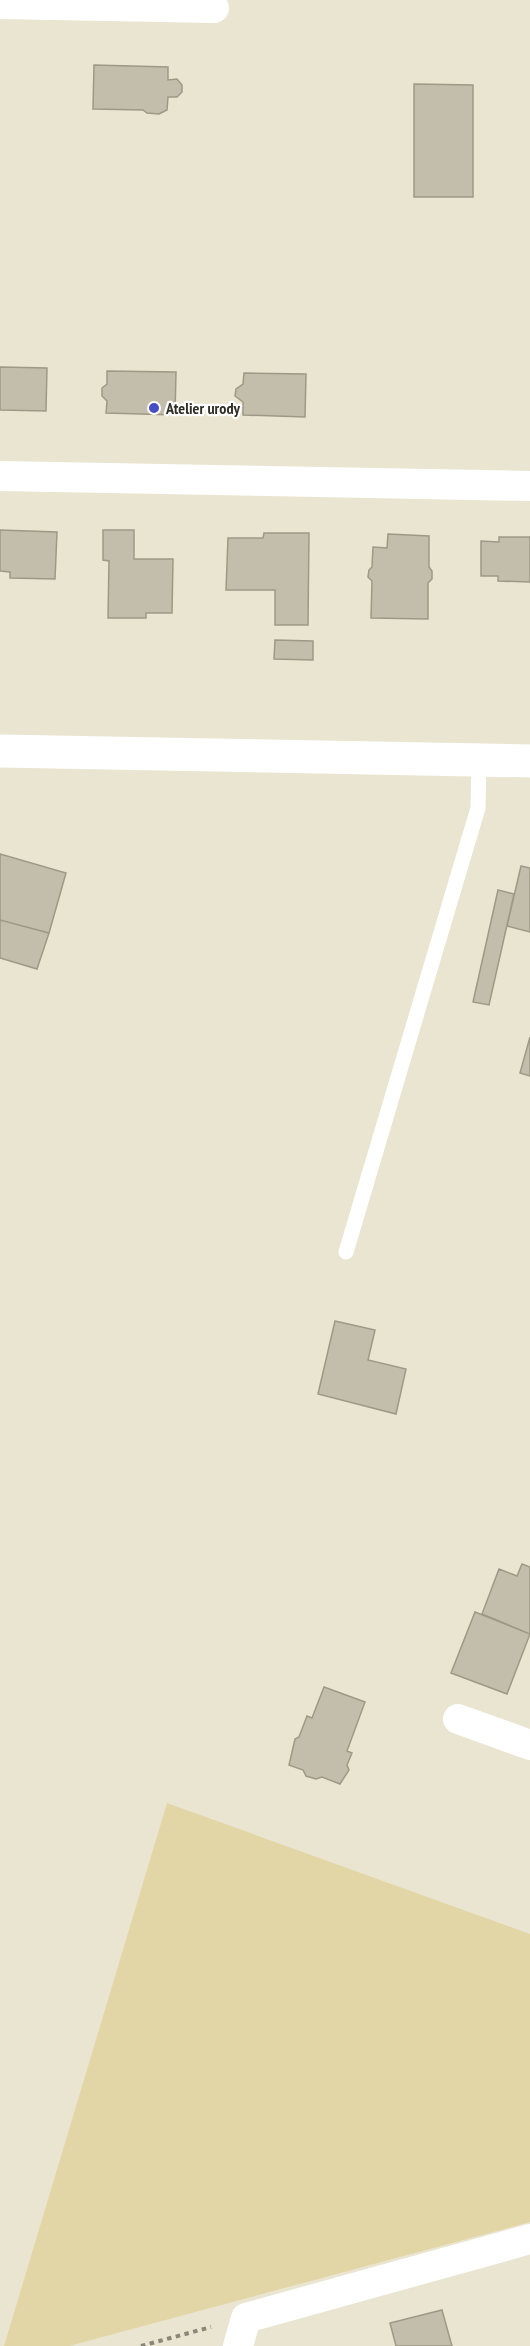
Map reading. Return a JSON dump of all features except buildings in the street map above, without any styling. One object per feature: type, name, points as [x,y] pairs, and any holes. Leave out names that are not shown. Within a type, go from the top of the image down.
[{"type":"street","points":[[0,4],[214,8]]},
{"type":"street","points":[[0,476],[530,486]]},
{"type":"street","points":[[0,751],[530,762]]},
{"type":"street","points":[[458,1719],[530,1745]]},
{"type":"street","points":[[238,2346],[246,2318],[530,2239]]},
{"type":"lane","points":[[346,1252],[478,808],[480,760]]},
{"type":"path","points":[[141,2346],[246,2318]]},
{"type":"shaded area","points":[[167,1803],[530,1934],[530,2222],[69,2346],[4,2346]]},
{"type":"place","name":"Atelier urody","points":[[154,408]]}]
